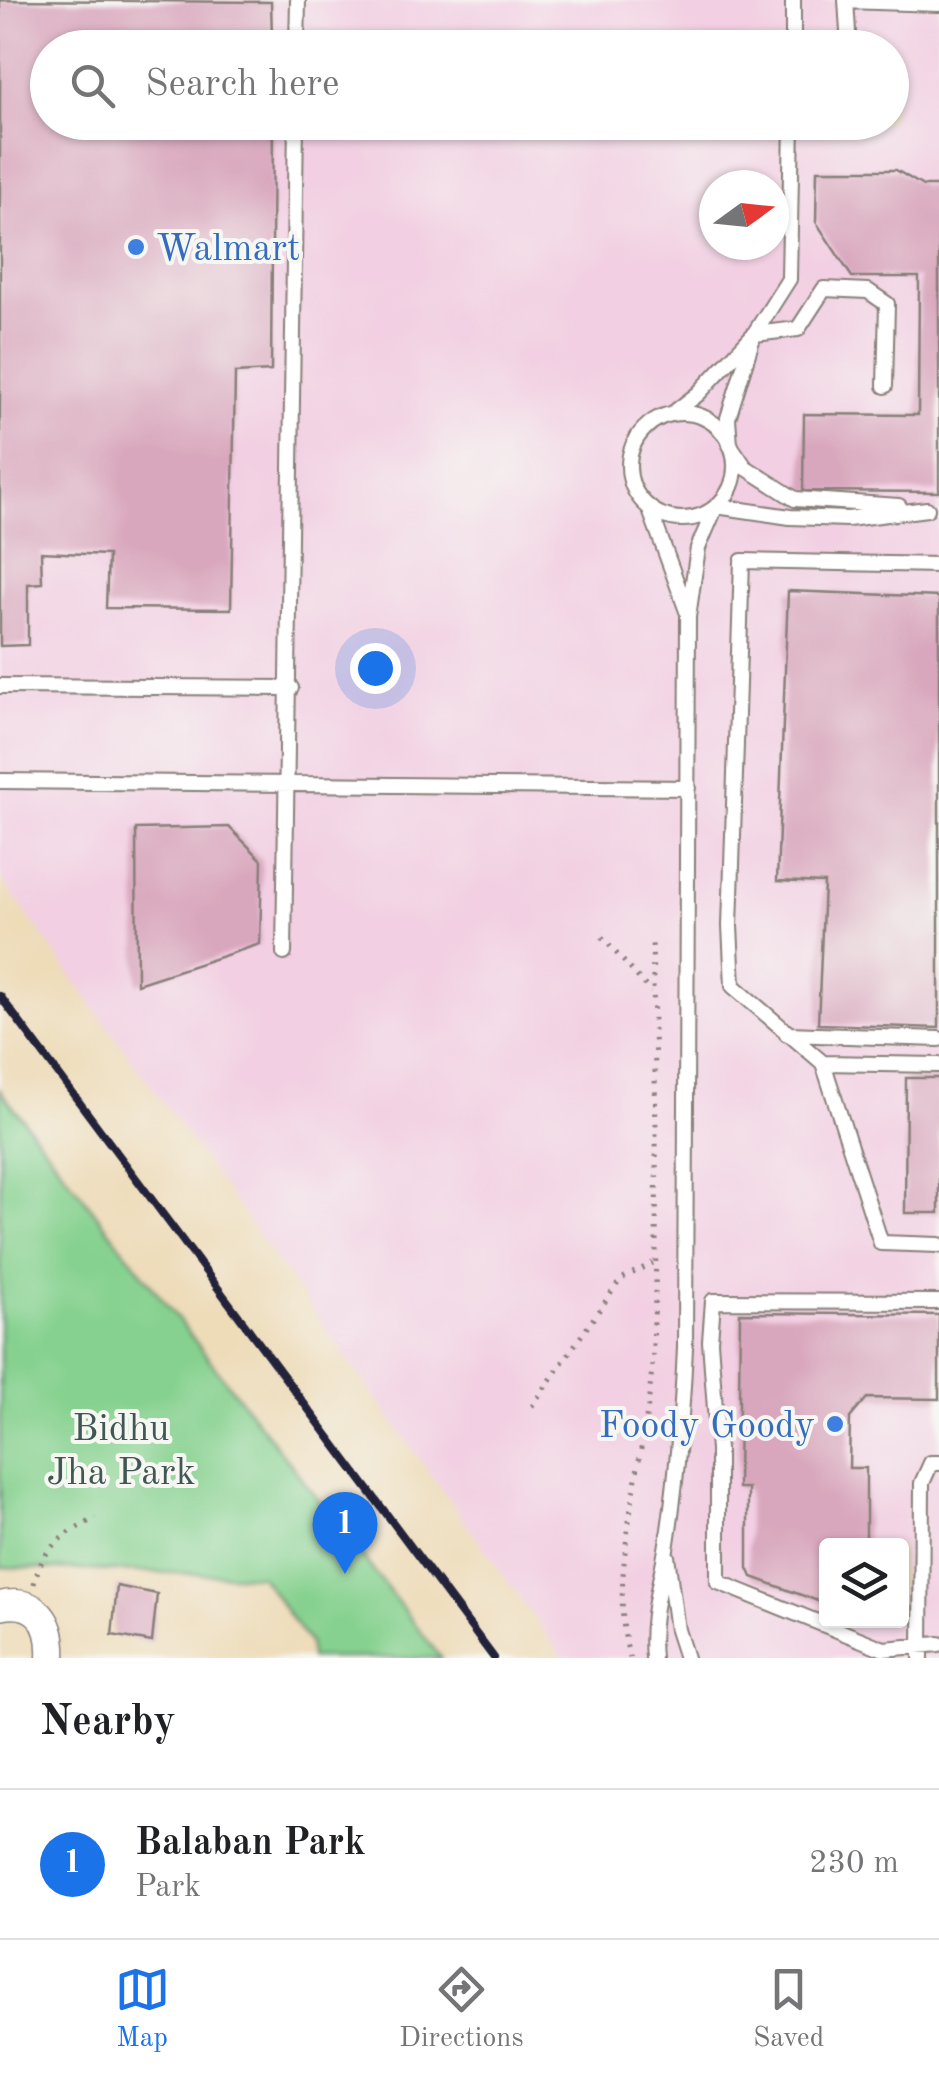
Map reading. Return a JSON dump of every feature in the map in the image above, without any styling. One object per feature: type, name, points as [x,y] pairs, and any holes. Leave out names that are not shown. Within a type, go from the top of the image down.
[{"type":"street","points":[[0,1606],[19,1601],[49,1627],[51,1658]]},
{"type":"lane","points":[[298,0],[298,30]]},
{"type":"lane","points":[[793,0],[793,30]]},
{"type":"lane","points":[[848,30],[846,1],[939,4]]},
{"type":"lane","points":[[284,954],[291,688],[296,140]]},
{"type":"lane","points":[[688,617],[660,526],[634,488],[631,453],[650,424],[672,414],[698,394],[754,334],[789,279],[792,140]]},
{"type":"lane","points":[[754,334],[798,330],[824,289],[868,291],[886,304],[885,386]]},
{"type":"lane","points":[[653,1658],[652,1605],[666,1548],[680,1449],[685,1341],[688,617],[698,548],[716,506],[731,486],[735,470],[728,418],[754,334]]},
{"type":"lane","points":[[672,414],[700,416],[716,424],[745,467],[794,498],[933,510]]},
{"type":"lane","points":[[647,505],[676,518],[694,518],[716,506],[790,517],[848,518],[933,510]]},
{"type":"lane","points":[[939,565],[742,561],[730,926],[732,986],[823,1062],[881,1243],[939,1245]]},
{"type":"lane","points":[[0,686],[291,688]]},
{"type":"lane","points":[[0,780],[688,788]]},
{"type":"lane","points":[[786,1034],[939,1039]]},
{"type":"lane","points":[[823,1062],[939,1065]]},
{"type":"lane","points":[[939,1302],[714,1301],[710,1341],[718,1450],[718,1582],[884,1649],[921,1651],[939,1644]]},
{"type":"lane","points":[[685,1341],[710,1341]]},
{"type":"lane","points":[[921,1651],[922,1483],[924,1471],[931,1463],[939,1463]]},
{"type":"lane","points":[[666,1548],[677,1630],[686,1658]]},
{"type":"path","points":[[602,938],[653,994]]},
{"type":"path","points":[[630,1658],[622,1595],[646,1439],[652,1362],[652,938]]},
{"type":"path","points":[[532,1406],[621,1278],[653,1264]]},
{"type":"path","points":[[29,1607],[39,1562],[52,1542],[96,1518]]},
{"type":"shaded area","points":[[0,0],[939,0],[939,1658],[563,1658],[0,877]]},
{"type":"green space","name":"Bidhu Jha Park","points":[[0,1090],[441,1658],[310,1658],[309,1643],[261,1576],[0,1567]]},
{"type":"building","name":"Walmart","points":[[0,0],[271,2],[272,30],[30,30],[30,140],[273,140],[271,371],[235,373],[231,609],[106,608],[108,555],[41,552],[42,583],[28,584],[28,645],[0,646]]},
{"type":"building","points":[[817,170],[896,170],[923,186],[939,186],[939,492],[803,491],[804,414],[918,415],[919,277],[852,277],[816,222]]},
{"type":"building","points":[[788,591],[939,597],[939,1028],[818,1024],[824,883],[777,881]]},
{"type":"building","points":[[229,827],[262,860],[260,944],[137,984],[136,829]]},
{"type":"building","points":[[906,1078],[939,1078],[939,1213],[905,1213]]},
{"type":"building","points":[[740,1313],[939,1315],[939,1399],[867,1398],[850,1418],[849,1468],[866,1468],[866,1538],[819,1538],[819,1601],[752,1577],[748,1568],[748,1488],[738,1488]]},
{"type":"building","points":[[117,1586],[157,1594],[152,1642],[112,1635]]},
{"type":"railway","points":[[0,996],[494,1658]]},
{"type":"place","name":"Walmart","points":[[136,247]]},
{"type":"place","name":"Foody Goody","points":[[835,1424]]},
{"type":"place","name":"Balaban Park","points":[[345,1574]]}]
